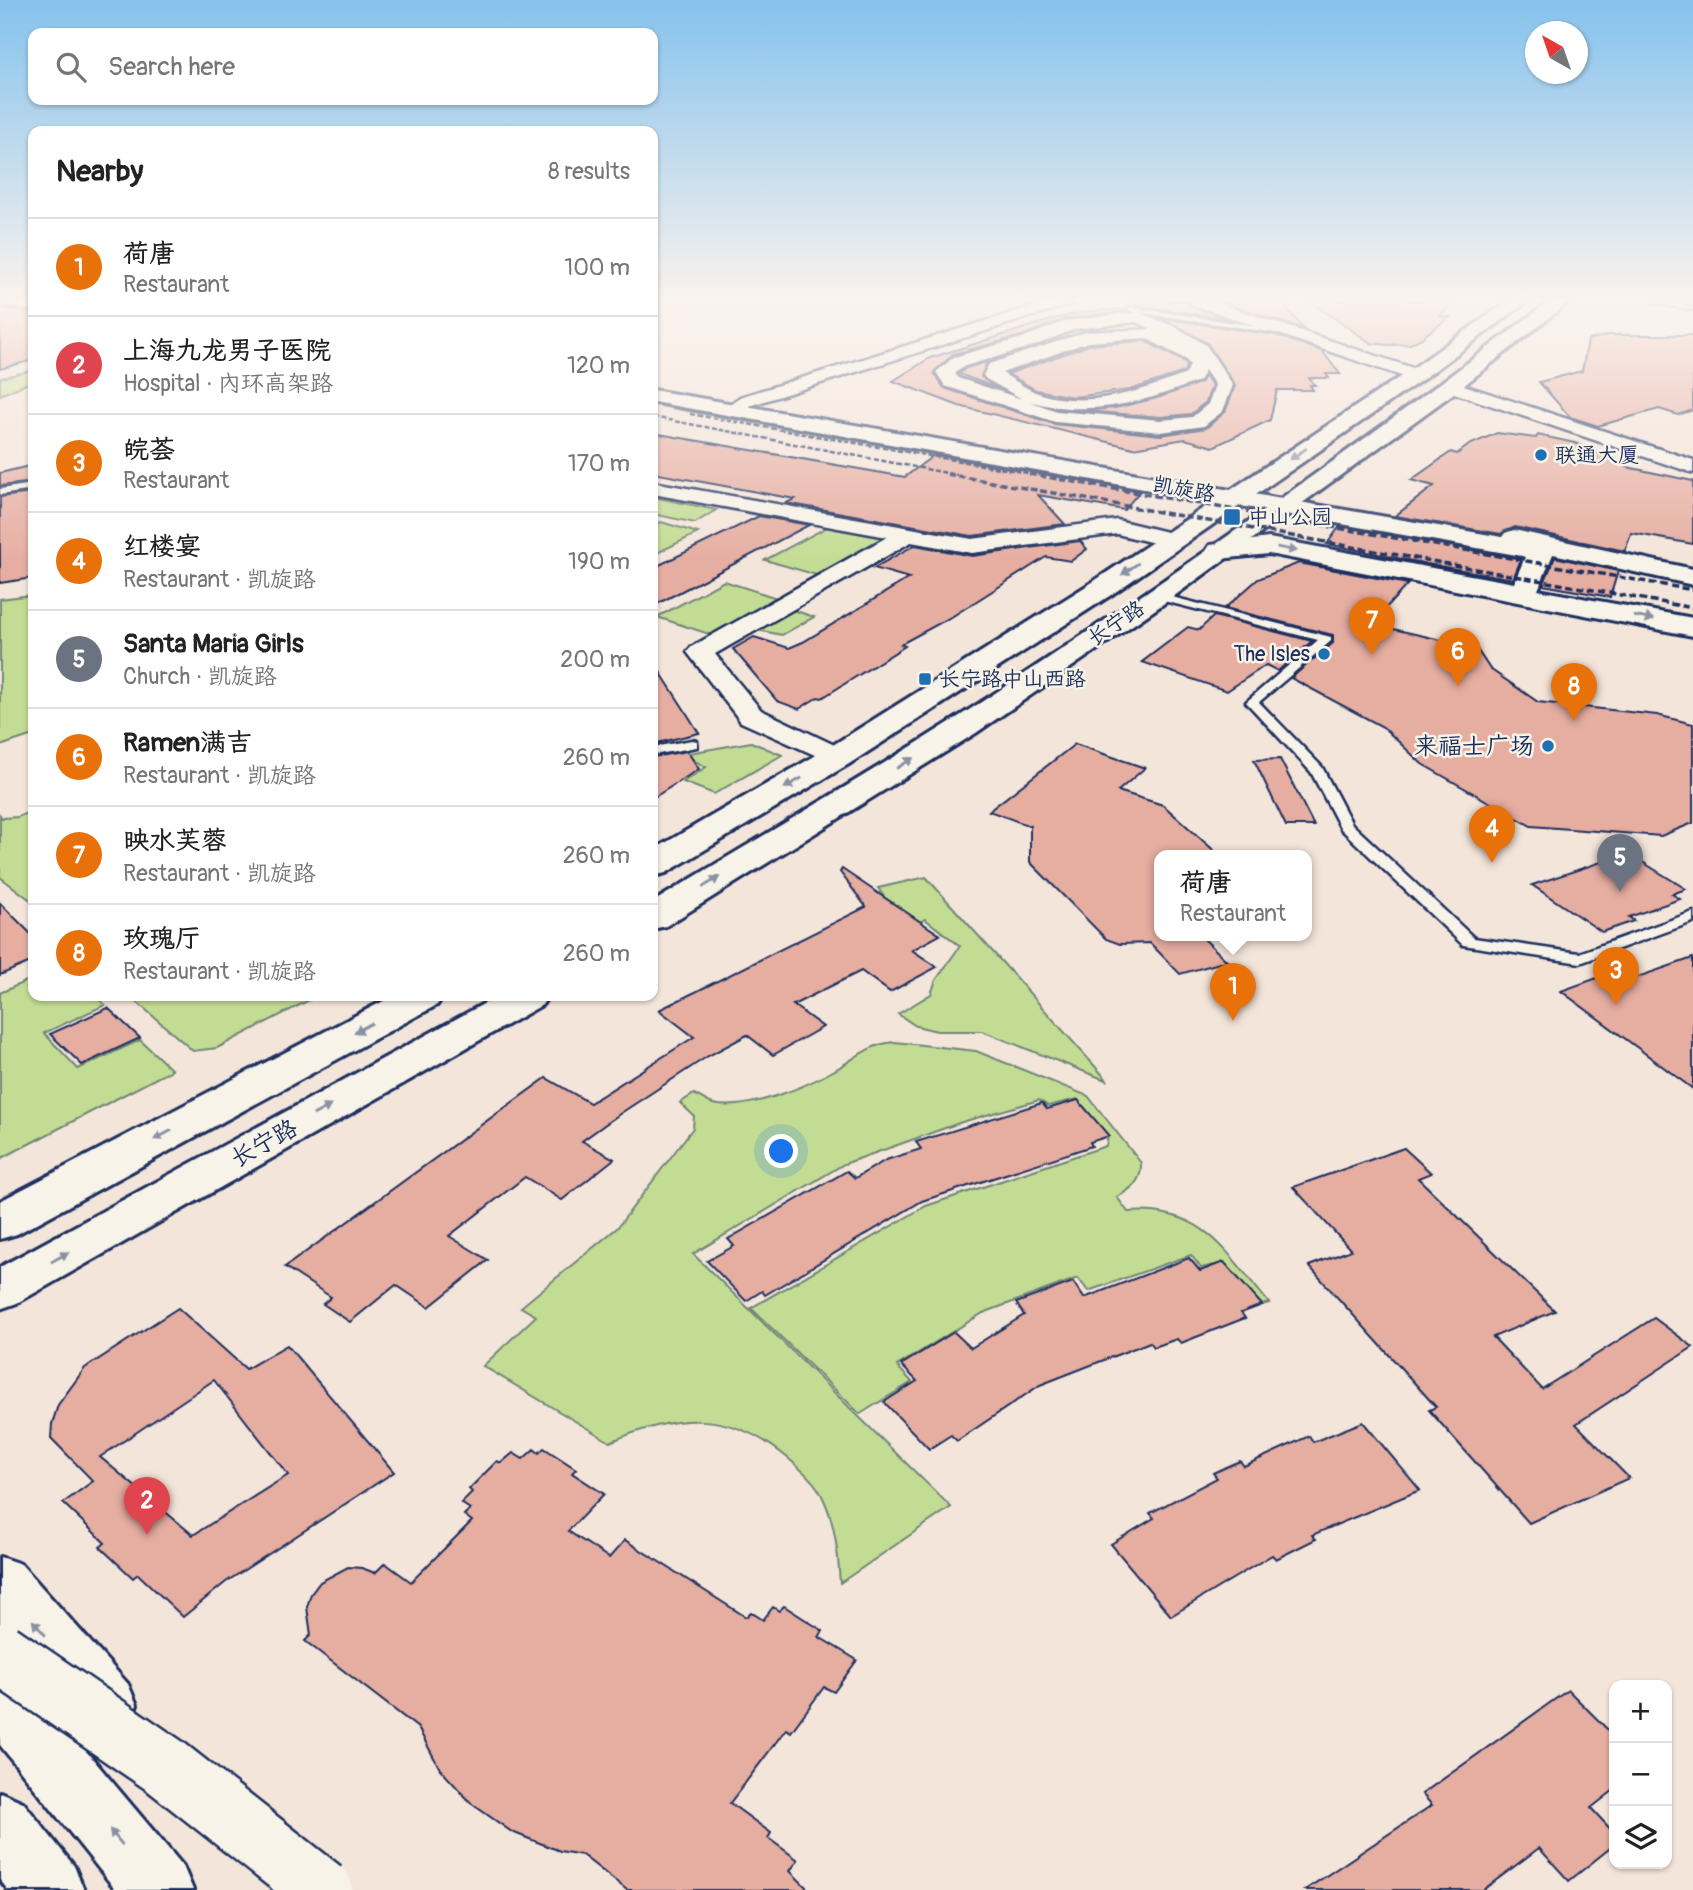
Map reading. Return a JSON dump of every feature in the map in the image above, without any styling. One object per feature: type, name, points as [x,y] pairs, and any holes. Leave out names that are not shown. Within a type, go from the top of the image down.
[{"type":"main road","name":"凯旋路","points":[[673,389],[1289,502],[1559,547],[1693,579]]},
{"type":"main road","name":"长宁路","points":[[658,862],[837,757],[1101,589],[1395,389]]},
{"type":"main road","name":"长宁路","points":[[658,915],[965,726],[1156,596],[1447,389]]},
{"type":"main road","name":"凯旋路","points":[[658,396],[733,402]]},
{"type":"main road","name":"凯旋路","points":[[1289,502],[1528,550],[1540,555],[1693,579]]},
{"type":"main road","points":[[1219,551],[1269,546],[1693,627]]},
{"type":"main road","points":[[1522,595],[1540,555]]},
{"type":"main road","points":[[0,1222],[415,1001]]},
{"type":"main road","name":"长宁路","points":[[0,1290],[519,1001]]},
{"type":"main road","points":[[0,1583],[176,1786],[289,1890]]},
{"type":"main road","points":[[0,1653],[74,1701],[266,1843],[322,1890]]},
{"type":"main road","points":[[0,1696],[159,1890]]},
{"type":"main road","points":[[0,1825],[50,1890]]},
{"type":"street","points":[[733,402],[775,389]]},
{"type":"street","points":[[973,389],[1055,416],[1088,413],[1160,390],[1216,407]]},
{"type":"street","points":[[984,393],[994,389]]},
{"type":"street","points":[[1019,389],[1029,396],[1088,413],[1161,426],[1197,422],[1216,407],[1222,389]]},
{"type":"street","points":[[1461,389],[1693,467]]},
{"type":"street","points":[[658,489],[972,546],[1117,527],[1171,540]]},
{"type":"street","points":[[837,757],[751,716],[699,652],[907,536]]},
{"type":"lane","points":[[0,492],[28,487]]},
{"type":"lane","points":[[1156,596],[1327,639],[1252,702],[1317,769],[1346,826],[1469,942],[1580,958],[1693,917]]},
{"type":"lane","points":[[658,750],[692,744]]},
{"type":"green space","points":[[0,389],[14,389],[0,395]]},
{"type":"green space","points":[[658,403],[937,453],[933,455],[658,406]]},
{"type":"green space","points":[[658,498],[716,510],[695,523],[658,515]]},
{"type":"green space","points":[[661,522],[698,533],[658,553],[658,524]]},
{"type":"green space","points":[[829,526],[889,537],[820,576],[765,560]]},
{"type":"green space","points":[[724,581],[780,599],[712,635],[658,616]]},
{"type":"green space","points":[[28,596],[28,737],[0,746],[0,599]]},
{"type":"green space","points":[[793,610],[814,617],[782,635],[757,630]]},
{"type":"green space","points":[[751,742],[782,755],[714,794],[683,782],[706,767],[693,760],[689,753]]},
{"type":"green space","points":[[28,812],[28,898],[0,877],[0,815],[2,818],[18,817]]},
{"type":"green space","points":[[926,877],[1108,1081],[982,1031],[937,1031],[916,1026],[898,1014],[931,994],[936,980],[960,946],[925,919],[920,922],[885,898],[878,888]]},
{"type":"green space","points":[[28,980],[28,1001],[101,1001],[105,1005],[44,1033],[78,1069],[140,1040],[172,1070],[0,1159],[0,993]]},
{"type":"green space","points":[[136,1001],[307,1001],[217,1048],[193,1051]]},
{"type":"green space","points":[[895,1042],[976,1051],[1088,1096],[1141,1163],[1140,1175],[1135,1184],[1117,1197],[1128,1212],[1154,1212],[1195,1225],[1226,1250],[1269,1303],[1262,1305],[1224,1263],[1201,1268],[1191,1255],[1088,1291],[1078,1278],[983,1313],[897,1366],[912,1382],[860,1414],[751,1308],[926,1206],[1106,1146],[1108,1136],[1077,1099],[1048,1106],[1039,1100],[962,1122],[844,1164],[693,1254],[951,1507],[840,1583],[834,1530],[821,1494],[804,1473],[767,1443],[746,1431],[702,1421],[658,1425],[610,1442],[483,1366],[536,1316],[521,1307],[617,1228],[693,1128],[694,1116],[680,1103],[694,1094],[713,1104],[726,1106],[758,1101],[807,1084],[869,1049]]},
{"type":"building","points":[[915,389],[948,389],[1054,424],[1161,435],[1206,428],[1225,412],[1234,389],[1313,390],[1277,390],[1270,420],[1213,447],[1185,439],[1133,448],[959,406]]},
{"type":"building","points":[[1035,389],[1132,389],[1073,397]]},
{"type":"building","points":[[1182,389],[1211,389],[1206,402],[1191,414],[1161,417],[1084,411],[1115,408]]},
{"type":"building","points":[[1545,389],[1693,389],[1693,410],[1678,415],[1659,409],[1598,426],[1570,417]]},
{"type":"building","points":[[1497,433],[1536,438],[1538,435],[1575,443],[1627,467],[1693,481],[1693,544],[1631,533],[1625,551],[1515,527],[1501,534],[1395,516],[1434,486],[1411,480],[1451,452],[1457,454],[1469,445]]},
{"type":"building","points":[[658,434],[905,477],[934,455],[1140,491],[1124,510],[1038,495],[1065,524],[972,536],[786,503],[795,499],[658,474]]},
{"type":"building","points":[[28,466],[28,483],[0,486],[0,473]]},
{"type":"building","points":[[28,494],[28,579],[0,583],[0,497]]},
{"type":"building","points":[[759,516],[809,525],[658,603],[658,566]]},
{"type":"building","points":[[1340,526],[1521,559],[1513,579],[1327,544]]},
{"type":"building","points":[[1080,541],[1087,549],[1071,561],[1046,557],[953,616],[901,644],[905,646],[822,698],[818,697],[799,709],[777,701],[733,649],[754,637],[789,648],[803,642],[909,578],[874,568],[915,545],[972,556]]},
{"type":"building","points":[[1555,557],[1618,571],[1610,597],[1543,585]]},
{"type":"building","name":"来福士广场","points":[[1299,563],[1408,584],[1371,624],[1476,648],[1490,669],[1538,702],[1657,715],[1693,724],[1693,823],[1661,836],[1531,826],[1422,764],[1383,727],[1291,678],[1333,643],[1333,635],[1225,608],[1258,579]]},
{"type":"building","points":[[1214,616],[1312,641],[1278,671],[1266,665],[1227,691],[1142,662],[1188,627],[1199,630]]},
{"type":"building","points":[[658,669],[684,709],[699,733],[658,743]]},
{"type":"building","points":[[1075,744],[1145,768],[1118,791],[1163,805],[1213,850],[1154,850],[1154,941],[1206,941],[1227,961],[1180,974],[1150,943],[1120,944],[1106,939],[1030,862],[1030,826],[989,811]]},
{"type":"building","points":[[687,751],[699,769],[658,795],[658,756]]},
{"type":"building","points":[[1280,759],[1314,826],[1286,826],[1254,760]]},
{"type":"building","points":[[1628,853],[1686,889],[1672,894],[1680,899],[1629,917],[1634,921],[1602,932],[1532,885]]},
{"type":"building","points":[[842,869],[940,935],[912,950],[937,967],[890,992],[861,971],[793,1005],[823,1027],[773,1055],[747,1035],[708,1056],[582,1141],[614,1159],[562,1200],[525,1177],[449,1236],[488,1260],[429,1307],[396,1285],[350,1322],[323,1304],[331,1297],[285,1267],[546,1078],[590,1103],[694,1037],[659,1010],[866,907],[840,872]]},
{"type":"building","points":[[0,903],[28,931],[28,963],[0,975]]},
{"type":"building","points":[[1693,958],[1693,1089],[1561,991],[1619,970],[1632,979]]},
{"type":"building","points":[[108,1008],[140,1038],[82,1065],[50,1034]]},
{"type":"building","points":[[1078,1100],[1109,1136],[1090,1142],[1092,1146],[922,1201],[765,1295],[762,1291],[746,1301],[707,1261],[734,1246],[728,1239],[847,1171],[855,1178],[886,1160],[921,1149],[916,1142],[1042,1103],[1047,1109]]},
{"type":"building","points":[[1404,1148],[1431,1173],[1418,1178],[1555,1311],[1493,1337],[1542,1389],[1654,1318],[1693,1347],[1576,1424],[1629,1478],[1529,1523],[1429,1410],[1436,1407],[1309,1266],[1351,1250],[1293,1187]]},
{"type":"building","points":[[1189,1258],[1200,1271],[1224,1262],[1262,1305],[1241,1313],[1245,1318],[1181,1343],[1177,1339],[1154,1347],[1150,1342],[1040,1385],[957,1441],[951,1435],[929,1449],[884,1402],[917,1381],[901,1365],[954,1332],[971,1348],[1024,1315],[1016,1303],[1073,1282],[1084,1298]]},
{"type":"building","points":[[178,1308],[246,1369],[287,1345],[394,1472],[226,1582],[183,1617],[138,1574],[133,1578],[100,1547],[105,1543],[63,1503],[93,1481],[51,1438],[58,1405],[85,1368]],"holes":[[[214,1380],[288,1475],[193,1535],[100,1457]]]},
{"type":"building","points":[[1363,1422],[1420,1490],[1312,1535],[1316,1539],[1276,1559],[1272,1555],[1171,1616],[1111,1544],[1154,1518],[1150,1513],[1217,1478],[1213,1473],[1240,1461],[1244,1466],[1309,1436],[1313,1442]]},
{"type":"building","points":[[544,1448],[576,1469],[572,1473],[604,1494],[568,1531],[609,1558],[625,1540],[746,1617],[751,1612],[763,1620],[773,1607],[779,1611],[784,1606],[823,1631],[819,1637],[857,1660],[834,1692],[824,1687],[791,1732],[786,1729],[730,1803],[771,1833],[768,1838],[798,1860],[790,1871],[809,1890],[627,1890],[582,1855],[560,1851],[512,1832],[472,1804],[440,1769],[418,1728],[305,1641],[311,1635],[307,1607],[311,1594],[320,1582],[348,1567],[375,1573],[385,1563],[411,1582],[472,1521],[464,1515],[470,1509],[461,1503],[472,1492],[469,1489],[497,1461],[501,1463],[513,1453],[523,1459],[534,1449],[539,1453]]},
{"type":"building","points":[[1568,1690],[1609,1731],[1609,1794],[1591,1808],[1609,1828],[1609,1849],[1569,1881],[1539,1848],[1483,1890],[1305,1890],[1432,1805],[1422,1794]]},
{"type":"railway","points":[[690,414],[1039,475]]},
{"type":"railway","points":[[658,418],[957,475]]},
{"type":"railway","points":[[947,474],[1693,608]]},
{"type":"railway","points":[[1029,474],[1693,590]]},
{"type":"place","name":"联通大厦","points":[[1541,455]]},
{"type":"place","name":"中山公园","points":[[1232,517]]},
{"type":"place","name":"The Isles","points":[[1324,654]]},
{"type":"place","name":"映水芙蓉","points":[[1372,655]]},
{"type":"place","name":"长宁路中山西路","points":[[925,679]]},
{"type":"place","name":"Ramen满吉","points":[[1458,686]]},
{"type":"place","name":"玫瑰厅","points":[[1574,721]]},
{"type":"place","name":"来福士广场","points":[[1548,746]]},
{"type":"place","name":"红楼宴","points":[[1492,863]]},
{"type":"place","name":"Santa Maria Girls","points":[[1620,892]]},
{"type":"place","name":"皖荟","points":[[1616,1005]]},
{"type":"place","name":"荷唐","points":[[1233,1021]]},
{"type":"place","name":"上海九龙男子医院","points":[[147,1535]]}]
